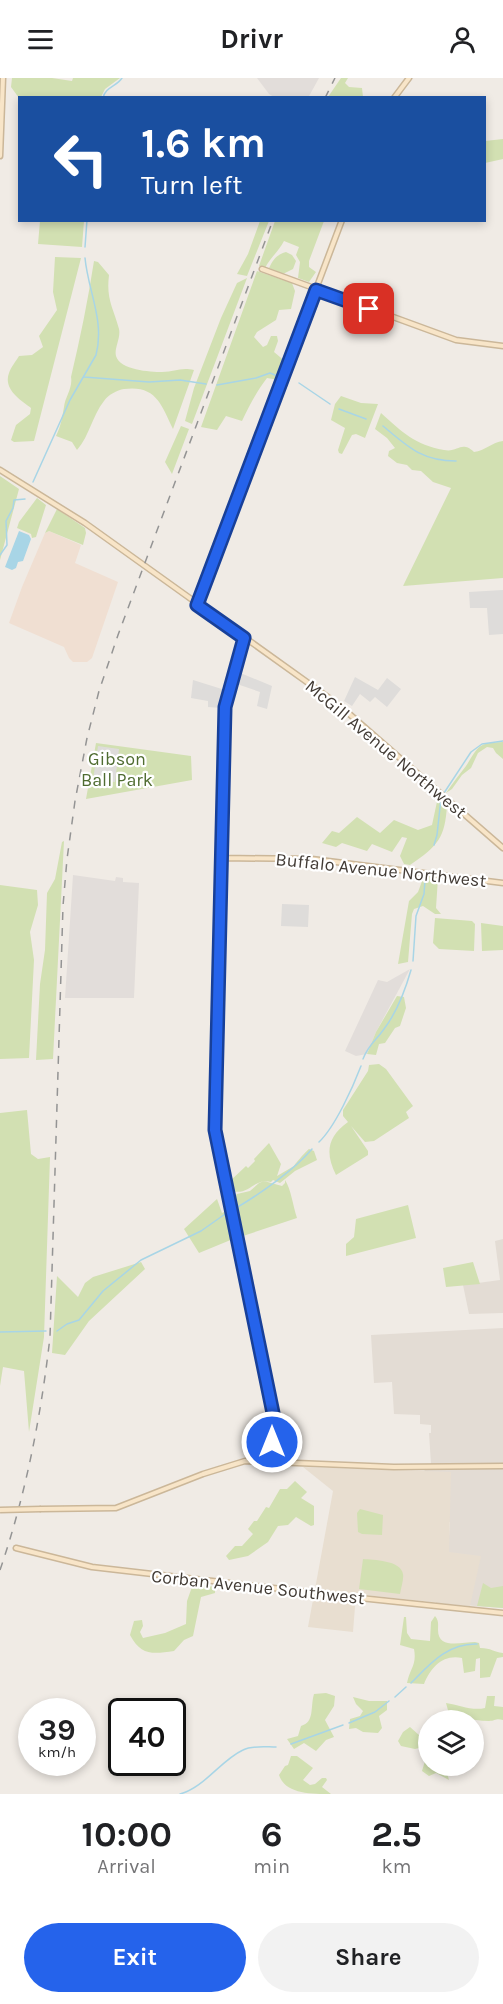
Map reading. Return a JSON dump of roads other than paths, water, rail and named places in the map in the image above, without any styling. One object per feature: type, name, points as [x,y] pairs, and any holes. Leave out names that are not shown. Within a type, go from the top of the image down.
[{"type":"street","points":[[0,156],[3,78]]},
{"type":"street","points":[[396,96],[409,78]]},
{"type":"street","points":[[197,605],[341,222]]},
{"type":"street","points":[[262,269],[456,340],[503,346]]},
{"type":"street","name":"McGill Avenue Northwest","points":[[0,470],[85,523],[344,709],[503,848]]},
{"type":"street","points":[[244,638],[225,707],[215,1130],[273,1413],[272,1462]]},
{"type":"street","name":"Buffalo Avenue Northwest","points":[[222,858],[312,859],[503,883]]},
{"type":"street","points":[[0,1510],[116,1508],[231,1464],[245,1461],[415,1468],[503,1466]]},
{"type":"street","name":"Corban Avenue Southwest","points":[[16,1548],[92,1567],[503,1613]]},
{"type":"water","points":[[19,531],[29,535],[31,539],[23,561],[18,562],[16,568],[12,570],[5,567]]},
{"type":"waterway","points":[[104,96],[106,91],[122,78]]},
{"type":"waterway","points":[[85,247],[87,222]]},
{"type":"waterway","points":[[33,482],[70,400],[96,355],[97,318],[85,258]]},
{"type":"waterway","points":[[217,385],[270,373],[280,377]]},
{"type":"waterway","points":[[84,377],[149,382],[180,380],[206,384]]},
{"type":"waterway","points":[[299,383],[330,404]]},
{"type":"waterway","points":[[339,409],[366,419]]},
{"type":"waterway","points":[[383,426],[416,451],[434,458],[456,461]]},
{"type":"waterway","points":[[0,555],[7,545],[6,521],[13,508],[14,500],[25,499]]},
{"type":"waterway","points":[[444,793],[471,752],[482,744],[503,741]]},
{"type":"waterway","points":[[434,845],[441,798]]},
{"type":"waterway","points":[[413,961],[416,916],[424,894],[425,880]]},
{"type":"waterway","points":[[363,1059],[393,1016],[411,970]]},
{"type":"waterway","points":[[319,1142],[337,1117],[361,1066]]},
{"type":"waterway","points":[[236,1208],[276,1181],[312,1149]]},
{"type":"waterway","points":[[57,1331],[79,1320],[103,1291],[141,1260],[201,1231],[228,1212]]},
{"type":"waterway","points":[[0,1332],[46,1331]]},
{"type":"waterway","points":[[411,1683],[432,1662],[448,1651],[477,1644]]},
{"type":"waterway","points":[[395,1697],[406,1687]]},
{"type":"waterway","points":[[349,1723],[375,1712],[389,1701]]},
{"type":"waterway","points":[[291,1744],[343,1725]]},
{"type":"waterway","points":[[180,1794],[197,1786],[227,1760],[247,1748],[276,1747]]},
{"type":"railway","points":[[326,96],[335,78]]},
{"type":"railway","points":[[0,1570],[18,1513],[31,1455],[50,1337],[63,906],[75,801],[87,738],[99,691],[118,635],[272,222]]},
{"type":"park label","name":"Gibson Ball Park","points":[[117,769]]}]
